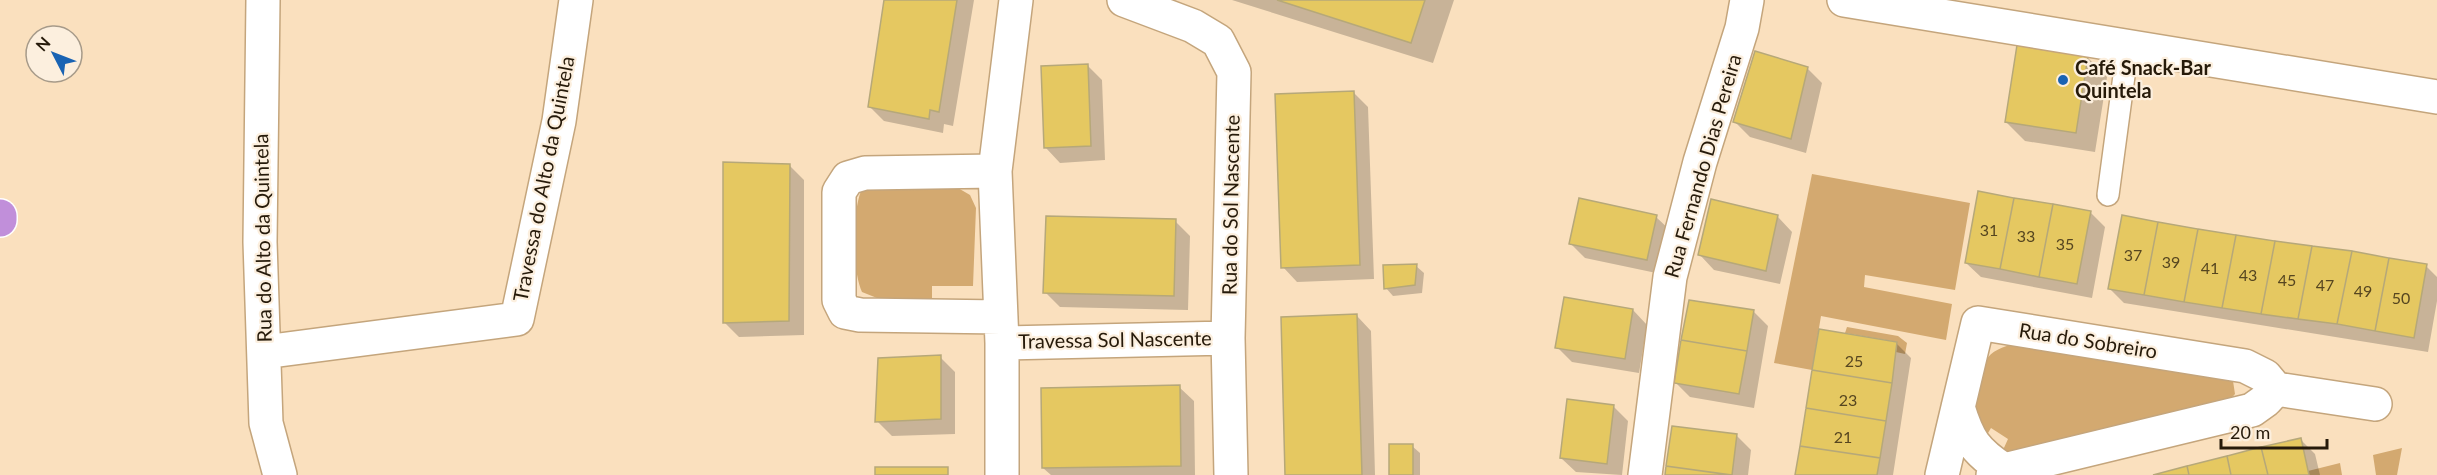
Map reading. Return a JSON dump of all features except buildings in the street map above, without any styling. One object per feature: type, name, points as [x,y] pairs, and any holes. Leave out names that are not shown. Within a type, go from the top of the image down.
[{"type":"street","name":"Rua do Alto da Quintela","points":[[263,0],[260,242],[266,423],[280,475]]},
{"type":"street","name":"Travessa do Alto da Quintela","points":[[264,352],[517,319],[559,121],[576,0]]},
{"type":"street","points":[[1002,475],[1001,330],[995,171],[1016,0]]},
{"type":"street","name":"Rua do Sol Nascente","points":[[1124,0],[1193,26],[1218,41],[1234,72],[1228,338],[1231,475]]},
{"type":"street","name":"Rua Fernando Dias Pereira","points":[[1645,475],[1670,277],[1700,162],[1742,28],[1747,0]]},
{"type":"street","points":[[1844,0],[2437,97]]},
{"type":"street","name":"Travessa Sol Nascente","points":[[995,171],[864,173],[848,178],[839,192],[839,300],[845,312],[1001,330],[1228,338]]},
{"type":"street","name":"Rua do Sobreiro","points":[[1942,475],[1978,323],[2245,366],[2265,376],[2276,389]]},
{"type":"street","points":[[1958,407],[1967,435],[1977,450],[1999,472],[2252,410],[2276,389],[2375,404]]},
{"type":"lane","points":[[2108,195],[2128,46]]},
{"type":"shaded area","points":[[1812,174],[1970,203],[1955,290],[1865,275],[1864,287],[1952,304],[1946,340],[1821,316],[1812,370],[1774,363]]},
{"type":"shaded area","points":[[875,187],[958,188],[970,195],[976,208],[973,286],[932,286],[932,299],[877,298],[862,292],[856,270],[856,213],[861,191]]},
{"type":"shaded area","points":[[1847,327],[1898,336],[1907,343],[1905,354],[1896,352],[1897,342],[1845,333]]},
{"type":"shaded area","points":[[2024,342],[2225,374],[2233,381],[2235,394],[2226,404],[2013,456],[2003,450],[2008,439],[1991,428],[1985,438],[1976,422],[1975,408],[1978,382],[1988,357],[2002,348]]},
{"type":"shaded area","points":[[2402,448],[2397,475],[2376,475],[2373,455]]},
{"type":"shaded area","points":[[2340,463],[2342,475],[2309,475],[2308,471]]},
{"type":"place","name":"Café Snack-Bar Quintela","points":[[2063,80]]}]
